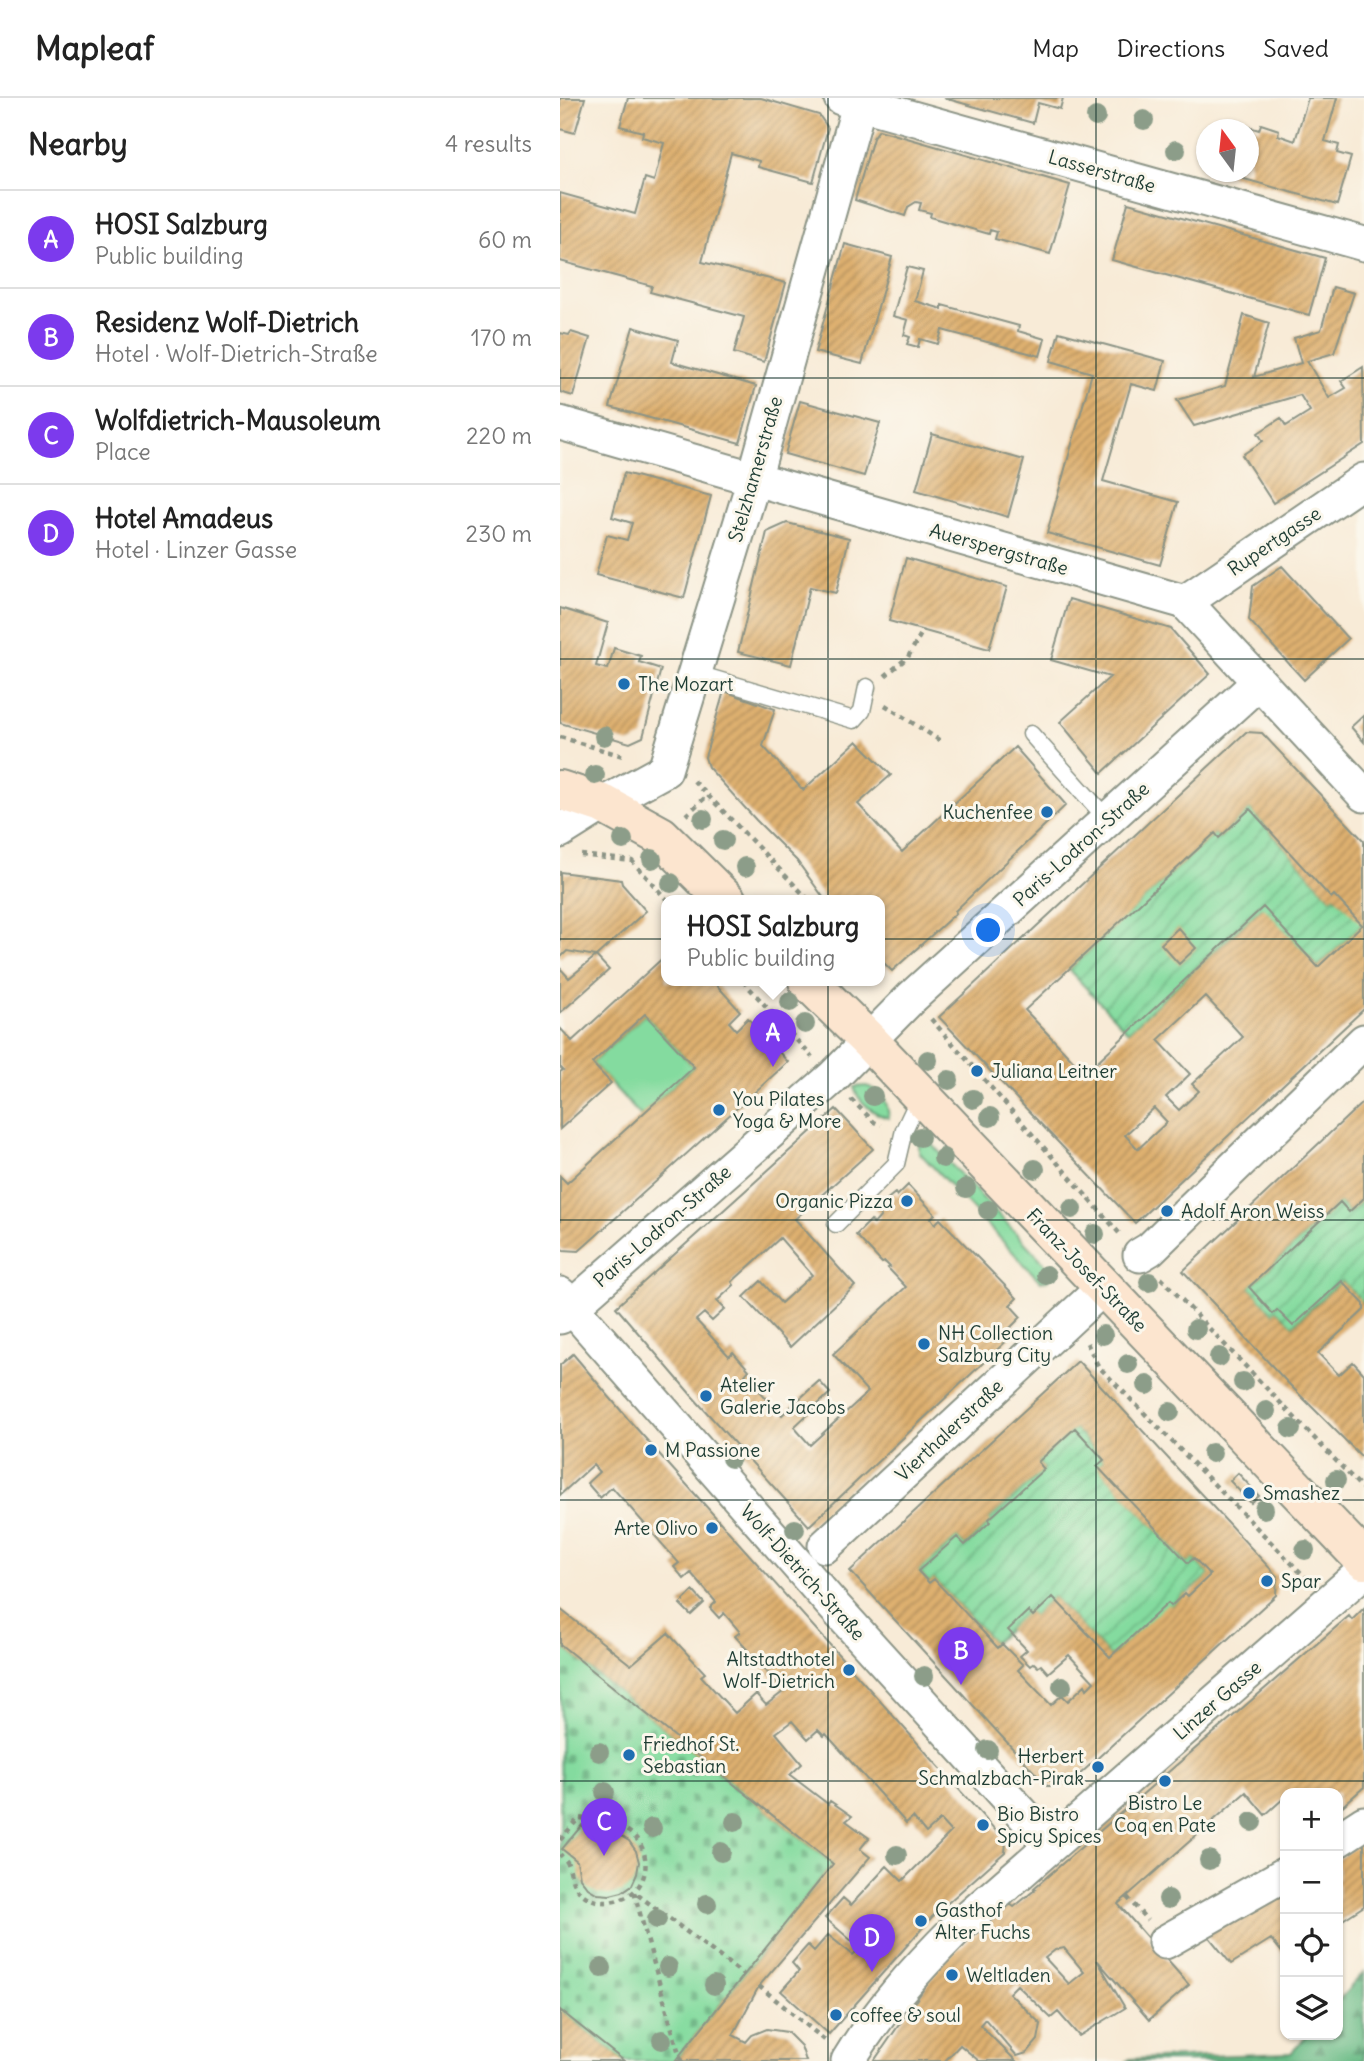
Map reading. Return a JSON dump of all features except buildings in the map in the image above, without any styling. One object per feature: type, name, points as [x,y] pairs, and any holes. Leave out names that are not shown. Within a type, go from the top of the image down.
[{"type":"street","name":"Lasserstraße","points":[[854,100],[1364,244]]},
{"type":"street","name":"Stelzhamerstraße","points":[[569,843],[603,804],[665,770],[754,479],[854,100]]},
{"type":"street","name":"Auerspergstraße","points":[[560,423],[1185,602]]},
{"type":"street","name":"Rupertgasse","points":[[1185,602],[1364,480]]},
{"type":"street","points":[[1185,602],[1364,795]]},
{"type":"street","name":"Paris-Lodron-Straße","points":[[564,1306],[832,1078],[911,998],[1259,682]]},
{"type":"street","points":[[560,790],[603,804],[661,836],[721,895]]},
{"type":"street","name":"Franz-Josef-Straße","points":[[813,986],[869,1041],[1364,1560]]},
{"type":"street","points":[[1140,1255],[1158,1241],[1364,1041]]},
{"type":"street","name":"Vierthalerstraße","points":[[825,1546],[1104,1287]]},
{"type":"street","name":"Wolf-Dietrich-Straße","points":[[564,1306],[830,1602],[1067,1840]]},
{"type":"street","name":"Linzer Gasse","points":[[848,2060],[911,1975],[957,1927],[1067,1840],[1364,1570]]},
{"type":"street","points":[[1343,1837],[1364,1823]]},
{"type":"street","points":[[1165,1942],[1280,1877]]},
{"type":"lane","points":[[694,673],[854,720],[862,711],[867,687]]},
{"type":"lane","points":[[1031,734],[1108,820]]},
{"type":"lane","points":[[835,1224],[896,1164],[904,1130],[920,1096]]},
{"type":"path","points":[[922,632],[908,657],[867,687],[873,698],[942,742]]},
{"type":"path","points":[[560,737],[625,756]]},
{"type":"path","points":[[693,780],[804,895]]},
{"type":"path","points":[[569,843],[632,861],[663,895]]},
{"type":"path","points":[[748,986],[808,1052]]},
{"type":"path","points":[[847,1095],[874,1122]]},
{"type":"path","points":[[1074,1316],[1098,1366],[1328,1603]]},
{"type":"path","points":[[560,1840],[579,1818],[595,1825],[622,1827],[635,1836],[644,1849],[646,1864],[643,1879],[634,1892],[621,1900],[606,1903],[591,1900],[578,1891],[570,1878],[567,1863],[560,1854]]},
{"type":"path","points":[[560,1828],[566,1833]]},
{"type":"path","points":[[634,1892],[744,1975]]},
{"type":"path","points":[[634,1892],[681,2061]]},
{"type":"path","points":[[759,1986],[848,2060]]},
{"type":"green space","points":[[1250,809],[1331,898],[1334,895],[1364,924],[1318,967],[1262,908],[1128,1032],[1068,969],[1215,833],[1219,838]]},
{"type":"green space","points":[[645,1014],[694,1067],[641,1116],[592,1063]]},
{"type":"green space","points":[[866,1086],[884,1097],[889,1118],[873,1111],[859,1097],[854,1087]]},
{"type":"green space","points":[[929,1141],[1048,1267],[1052,1273],[1049,1279],[1040,1281],[919,1152],[919,1143]]},
{"type":"green space","points":[[1364,1198],[1364,1304],[1342,1281],[1293,1326],[1277,1310],[1273,1314],[1249,1287],[1340,1202],[1349,1212]]},
{"type":"green space","points":[[1075,1428],[1104,1460],[1098,1466],[1188,1563],[1194,1558],[1210,1575],[1110,1657],[1053,1597],[1033,1616],[1028,1612],[994,1643],[934,1579],[929,1583],[918,1571],[957,1537],[965,1545],[1044,1469],[1038,1462]]},
{"type":"green space","name":"Friedhof St. Sebastian","points":[[561,1645],[833,1864],[675,2061],[624,2061],[560,2010]]},
{"type":"green space","points":[[1364,1972],[1364,2061],[1127,2061],[1291,2053],[1303,2040],[1343,2040],[1343,1995]]},
{"type":"place","name":"The Mozart","points":[[624,684]]},
{"type":"place","name":"Kuchenfee","points":[[1047,812]]},
{"type":"place","name":"HOSI Salzburg","points":[[773,1067]]},
{"type":"place","name":"Juliana Leitner","points":[[977,1071]]},
{"type":"place","name":"You Pilates Yoga & More","points":[[719,1110]]},
{"type":"place","name":"Organic Pizza","points":[[907,1201]]},
{"type":"place","name":"Adolf Aron Weiss","points":[[1167,1211]]},
{"type":"place","name":"NH Collection Salzburg City","points":[[924,1344]]},
{"type":"place","name":"Atelier Galerie Jacobs","points":[[706,1396]]},
{"type":"place","name":"M Passione","points":[[651,1450]]},
{"type":"place","name":"Smashez","points":[[1249,1493]]},
{"type":"place","name":"Arte Olivo","points":[[712,1528]]},
{"type":"place","name":"Spar","points":[[1267,1581]]},
{"type":"place","name":"Altstadthotel Wolf-Dietrich","points":[[849,1670]]},
{"type":"place","name":"Residenz Wolf-Dietrich","points":[[961,1685]]},
{"type":"place","name":"Friedhof St. Sebastian","points":[[629,1755]]},
{"type":"place","name":"Herbert Schmalzbach-Pirak","points":[[1098,1767]]},
{"type":"place","name":"Bistro Le Coq en Pate","points":[[1165,1781]]},
{"type":"place","name":"Bio Bistro Spicy Spices","points":[[983,1825]]},
{"type":"place","name":"Wolfdietrich-Mausoleum","points":[[604,1856]]},
{"type":"place","name":"Gasthof Alter Fuchs","points":[[921,1921]]},
{"type":"place","name":"Hotel Amadeus","points":[[872,1972]]},
{"type":"place","name":"Weltladen","points":[[952,1975]]},
{"type":"place","name":"coffee & soul","points":[[836,2015]]}]
